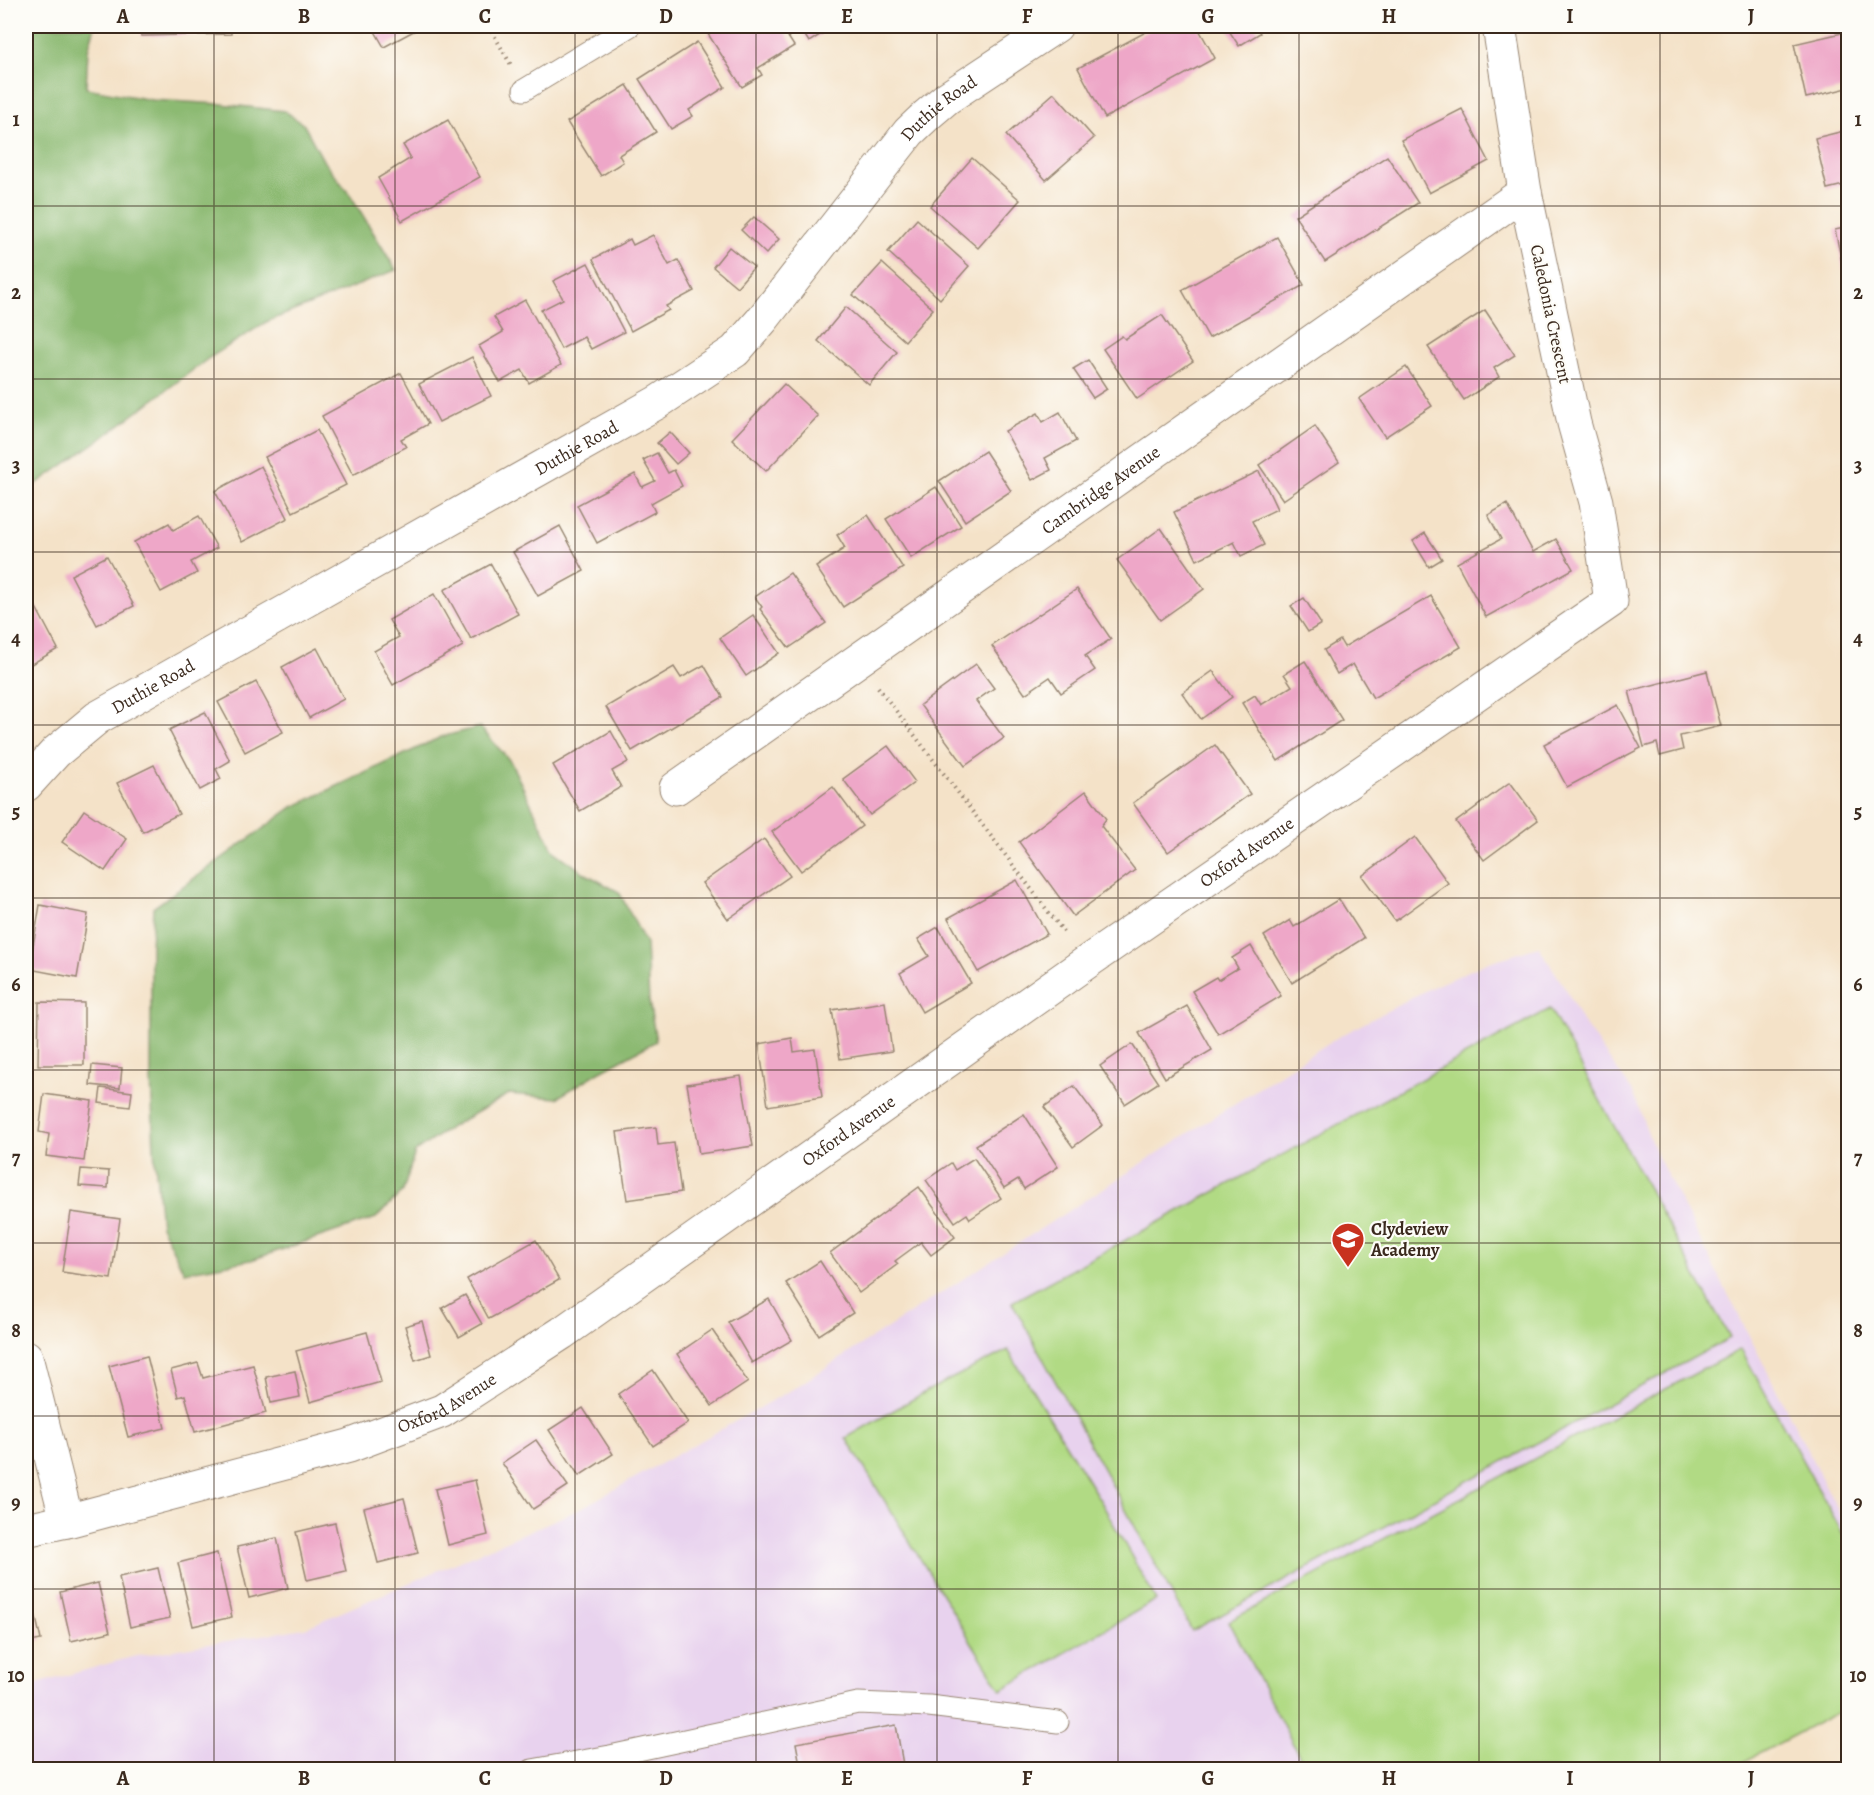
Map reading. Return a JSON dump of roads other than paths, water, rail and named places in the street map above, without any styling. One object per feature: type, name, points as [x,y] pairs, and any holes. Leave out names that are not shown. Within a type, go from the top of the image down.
[{"type":"street","name":"Duthie Road","points":[[26,785],[56,752],[97,718],[658,402],[735,351],[915,126],[947,98],[1056,26]]},
{"type":"street","name":"Caledonia Crescent","points":[[1499,26],[1525,192],[1574,423],[1596,502],[1611,602]]},
{"type":"street","name":"Cambridge Avenue","points":[[676,788],[1525,192]]},
{"type":"street","name":"Oxford Avenue","points":[[26,1530],[349,1446],[442,1411],[562,1333],[1087,962],[1611,602]]},
{"type":"street","points":[[26,1357],[67,1521]]},
{"type":"lane","points":[[524,90],[630,26]]},
{"type":"lane","points":[[532,1770],[610,1756],[858,1703],[929,1706],[1058,1722]]},
{"type":"place","name":"Clydeview Academy","points":[[1348,1268]]}]
